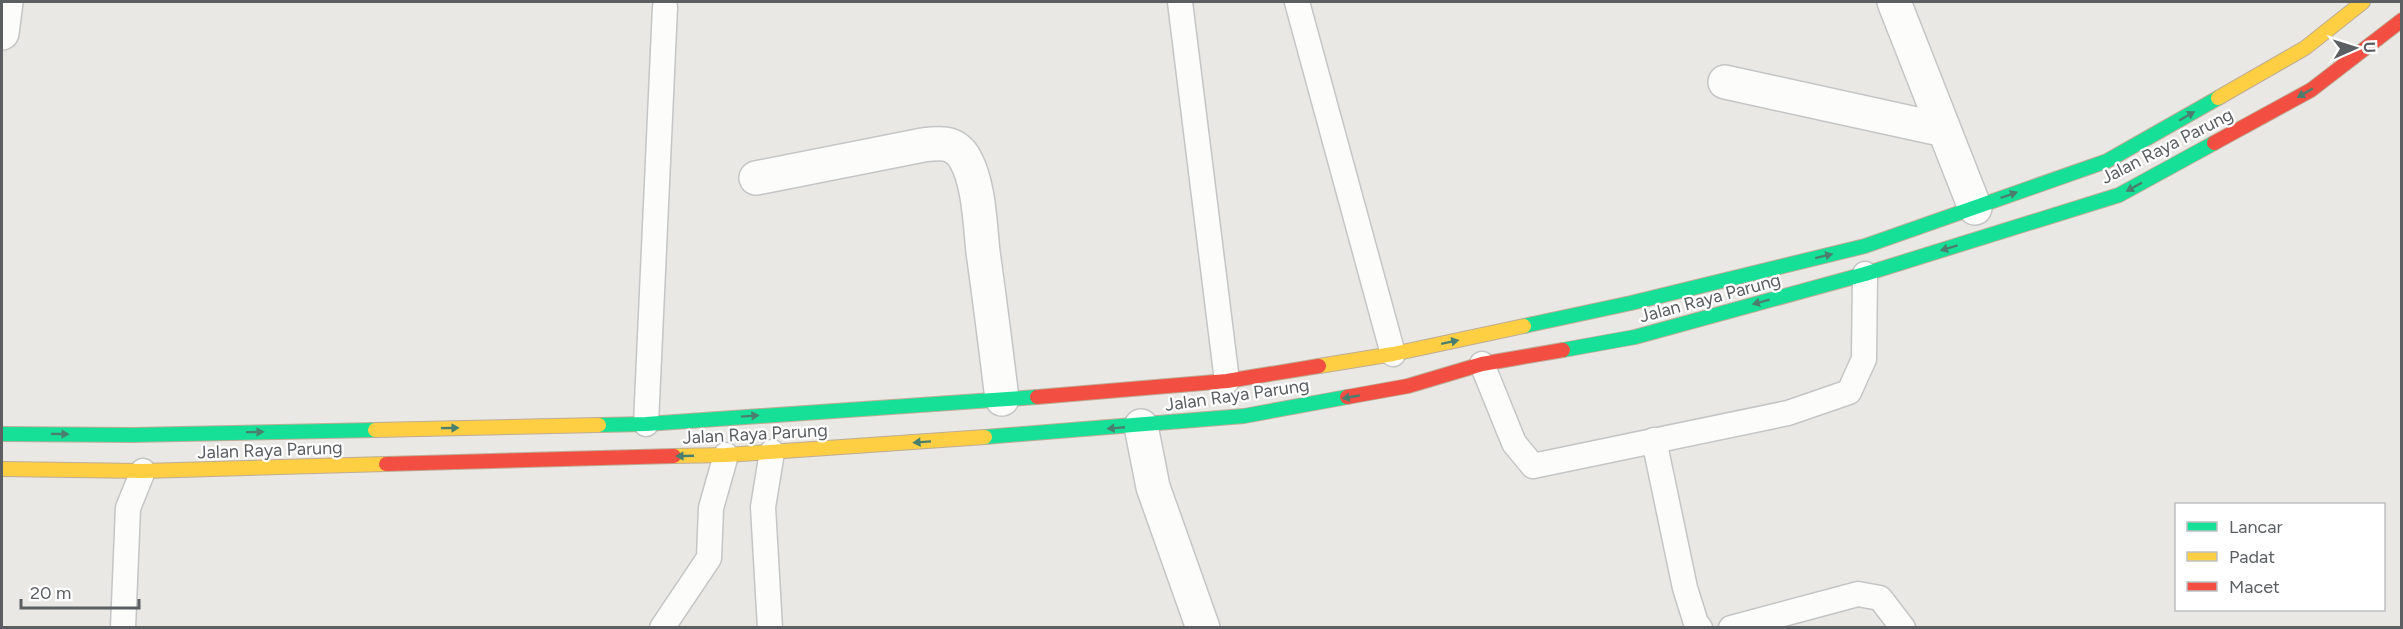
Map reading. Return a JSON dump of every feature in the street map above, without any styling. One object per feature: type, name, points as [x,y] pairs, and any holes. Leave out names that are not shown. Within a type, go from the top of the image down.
[{"type":"highway","name":"Jalan Raya Parung","points":[[2,434],[144,435],[646,424],[1227,381],[1393,354],[1631,303],[1865,246],[2107,161],[2305,48],[2362,2]]},
{"type":"highway","name":"Jalan Raya Parung","points":[[2,469],[143,471],[726,455],[1142,426],[1244,416],[1408,387],[1482,364],[1635,337],[1865,274],[2119,195],[2311,90],[2402,20]]},
{"type":"highway","points":[[542,427],[556,460]]},
{"type":"street","points":[[2,33],[6,2]]},
{"type":"street","points":[[1894,2],[1975,208]]},
{"type":"street","points":[[1725,82],[1944,130]]},
{"type":"street","points":[[756,178],[923,145],[941,143],[957,149],[964,157],[968,168],[979,213],[1002,399]]},
{"type":"street","points":[[1142,426],[1153,487],[1203,627]]},
{"type":"lane","points":[[1180,2],[1227,381]]},
{"type":"lane","points":[[1297,2],[1393,354]]},
{"type":"lane","points":[[646,424],[665,7]]},
{"type":"lane","points":[[1482,364],[1514,443],[1533,466],[1788,413],[1849,392],[1864,359],[1865,274]]},
{"type":"lane","points":[[1654,440],[1685,588],[1696,626]]},
{"type":"lane","points":[[770,627],[763,507],[772,452]]},
{"type":"lane","points":[[662,627],[709,558],[711,508],[726,455]]},
{"type":"lane","points":[[123,627],[128,508],[143,471]]},
{"type":"lane","points":[[1731,627],[1858,594],[1880,598],[1903,627]]},
{"type":"traffic: fast","points":[[1524,326],[1631,303],[1865,246],[2107,161],[2218,98]]},
{"type":"traffic: fast","points":[[1563,350],[1635,337],[1865,274],[2119,195],[2214,143]]},
{"type":"traffic: fast","points":[[599,425],[646,424],[1037,397]]},
{"type":"traffic: fast","points":[[985,437],[1244,416],[1347,397]]},
{"type":"traffic: fast","points":[[2,434],[132,435],[375,430]]},
{"type":"traffic: slow","points":[[2218,98],[2305,48],[2363,2]]},
{"type":"traffic: slow","points":[[1319,366],[1393,354],[1524,326]]},
{"type":"traffic: slow","points":[[375,430],[599,425]]},
{"type":"traffic: slow","points":[[674,456],[726,455],[985,437]]},
{"type":"traffic: slow","points":[[2,469],[143,471],[386,464]]},
{"type":"traffic: jam","points":[[2214,143],[2311,90],[2402,20]]},
{"type":"traffic: jam","points":[[1347,397],[1408,386],[1482,364],[1563,350]]},
{"type":"traffic: jam","points":[[1037,397],[1227,381],[1319,366]]},
{"type":"traffic: jam","points":[[386,464],[674,456]]}]
